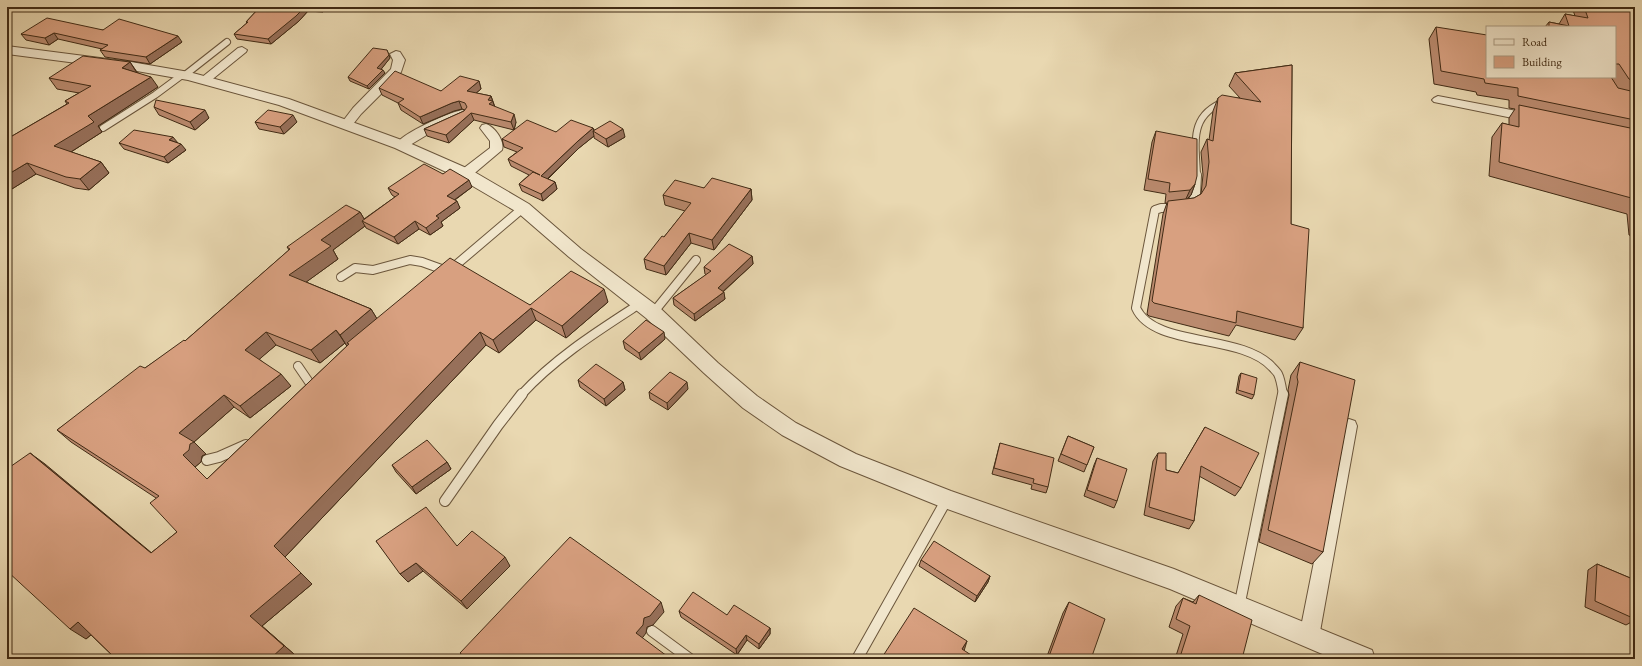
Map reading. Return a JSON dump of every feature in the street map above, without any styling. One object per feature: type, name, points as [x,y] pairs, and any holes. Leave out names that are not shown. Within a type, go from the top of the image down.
[{"type":"street","points":[[7,50],[131,66],[206,80],[284,102],[401,145],[464,174],[523,208],[575,253],[647,308],[750,402],[789,430],[848,460],[947,499],[1174,580],[1362,659]]},
{"type":"street","points":[[206,80],[242,50]]},
{"type":"street","points":[[346,125],[357,111],[387,82],[397,70],[399,60],[396,54]]},
{"type":"street","points":[[1438,100],[1546,120]]},
{"type":"street","points":[[401,145],[423,129],[462,114]]},
{"type":"street","points":[[464,174],[496,150],[498,146],[498,143],[486,128]]},
{"type":"street","points":[[1309,637],[1349,426]]},
{"type":"lane","points":[[103,128],[155,95],[227,42]]},
{"type":"lane","points":[[1235,99],[1215,104],[1207,109],[1201,117],[1198,126],[1197,142],[1198,193],[1195,201],[1186,208],[1161,208],[1155,210],[1136,308],[1140,317],[1148,324],[1162,330],[1251,352],[1266,361],[1278,374],[1283,394],[1239,608]]},
{"type":"lane","points":[[341,278],[355,268],[373,270],[410,260],[422,262],[445,274],[523,208]]},
{"type":"lane","points":[[444,501],[501,420],[533,381],[567,351],[647,308],[696,260]]},
{"type":"lane","points":[[298,366],[311,385]]},
{"type":"lane","points":[[207,460],[238,449],[255,439]]},
{"type":"lane","points":[[857,659],[947,499]]},
{"type":"lane","points":[[652,631],[690,659]]},
{"type":"building","points":[[260,7],[305,7],[268,39],[234,34],[248,22],[246,22]]},
{"type":"building","points":[[1584,7],[1635,7],[1635,56],[1631,60],[1635,63],[1635,81],[1629,79],[1619,64],[1616,64],[1616,26],[1569,26],[1565,14],[1588,18]]},
{"type":"building","points":[[47,18],[103,30],[119,19],[178,36],[146,57],[100,50],[108,45],[54,33],[45,38],[21,34]]},
{"type":"building","points":[[1549,22],[1569,26],[1549,26]]},
{"type":"building","points":[[1436,27],[1486,35],[1486,78],[1612,78],[1618,88],[1635,92],[1635,120],[1518,96],[1518,88],[1485,83],[1484,79],[1441,71]]},
{"type":"building","points":[[373,48],[387,50],[389,55],[377,68],[383,70],[367,86],[348,77]]},
{"type":"building","points":[[83,56],[130,62],[122,68],[151,77],[88,116],[94,122],[54,146],[101,162],[80,179],[66,177],[27,163],[7,175],[7,139],[69,103],[65,101],[91,86],[49,78]]},
{"type":"building","points":[[1292,65],[1291,224],[1309,229],[1303,328],[1237,311],[1236,323],[1154,303],[1152,301],[1168,201],[1194,198],[1201,194],[1206,186],[1209,162],[1207,139],[1213,141],[1218,98],[1222,95],[1261,102],[1235,73]]},
{"type":"building","points":[[395,71],[441,91],[460,76],[479,81],[467,91],[491,96],[488,100],[493,101],[489,104],[514,114],[511,122],[471,113],[446,135],[424,129],[464,111],[467,107],[465,103],[459,101],[452,103],[420,117],[398,103],[404,99],[379,88]]},
{"type":"building","points":[[156,100],[205,110],[190,122],[154,107]]},
{"type":"building","points":[[1519,105],[1635,129],[1635,199],[1499,162],[1502,123],[1519,127]]},
{"type":"building","points":[[268,110],[293,115],[280,127],[255,122]]},
{"type":"building","points":[[527,120],[556,132],[571,120],[593,128],[541,176],[555,182],[541,194],[519,184],[533,172],[540,175],[508,159],[523,148],[502,139]]},
{"type":"building","points":[[610,121],[623,129],[606,139],[593,131]]},
{"type":"building","points":[[134,130],[173,137],[169,140],[181,144],[164,157],[119,143]]},
{"type":"building","points":[[1156,131],[1197,139],[1197,176],[1195,184],[1190,190],[1169,192],[1170,183],[1148,179]]},
{"type":"building","points":[[424,164],[443,174],[450,169],[469,180],[447,196],[457,201],[436,216],[439,218],[426,228],[415,221],[394,237],[362,221],[399,194],[388,188]]},
{"type":"building","points":[[712,178],[751,189],[712,240],[689,233],[664,266],[644,259],[691,203],[663,195],[675,180],[704,188]]},
{"type":"building","points":[[346,205],[360,212],[321,240],[331,246],[289,275],[371,309],[340,335],[336,330],[311,350],[266,332],[245,350],[281,374],[240,406],[224,395],[179,433],[194,442],[190,444],[189,450],[183,455],[207,479],[349,344],[347,343],[450,258],[530,305],[571,271],[604,289],[562,326],[531,308],[493,340],[480,332],[274,546],[301,573],[250,616],[284,646],[270,659],[116,659],[78,622],[70,629],[7,571],[7,469],[30,453],[151,553],[177,532],[150,503],[159,496],[57,430],[140,366],[145,368],[184,340],[185,341],[290,249],[287,247]]},
{"type":"building","points":[[729,244],[752,256],[718,288],[724,292],[694,314],[673,298],[711,271],[704,267]]},
{"type":"building","points":[[646,320],[664,332],[639,353],[623,341]]},
{"type":"building","points":[[1300,362],[1355,380],[1323,552],[1268,530],[1298,382],[1297,377]]},
{"type":"building","points":[[596,364],[623,382],[604,399],[578,380]]},
{"type":"building","points":[[670,372],[687,382],[667,403],[649,392]]},
{"type":"building","points":[[1241,373],[1257,378],[1254,395],[1238,390]]},
{"type":"building","points":[[1205,427],[1259,453],[1241,488],[1201,466],[1194,521],[1149,507],[1158,453],[1166,453],[1166,470],[1178,473]]},
{"type":"building","points":[[1068,436],[1094,447],[1087,465],[1061,454]]},
{"type":"building","points":[[427,440],[447,462],[412,487],[392,465]]},
{"type":"building","points":[[1000,443],[1054,458],[1048,487],[1033,483],[1034,479],[994,468]]},
{"type":"building","points":[[1097,458],[1127,469],[1117,501],[1087,490]]},
{"type":"building","points":[[426,507],[457,546],[472,531],[505,557],[461,601],[416,563],[400,574],[376,541]]},
{"type":"building","points":[[570,537],[661,602],[650,616],[644,618],[643,625],[636,633],[671,659],[467,659],[460,653]]},
{"type":"building","points":[[934,541],[990,576],[977,596],[921,560]]},
{"type":"building","points":[[1597,564],[1635,580],[1635,619],[1595,601]]},
{"type":"building","points":[[693,592],[727,615],[734,605],[770,628],[759,644],[746,635],[736,649],[679,611]]},
{"type":"building","points":[[1199,595],[1252,620],[1242,659],[1183,659],[1180,657],[1190,626],[1176,619],[1183,598],[1196,604]]},
{"type":"building","points":[[1069,602],[1105,619],[1091,659],[1048,659]]},
{"type":"building","points":[[914,608],[967,641],[962,649],[977,659],[881,659]]}]
